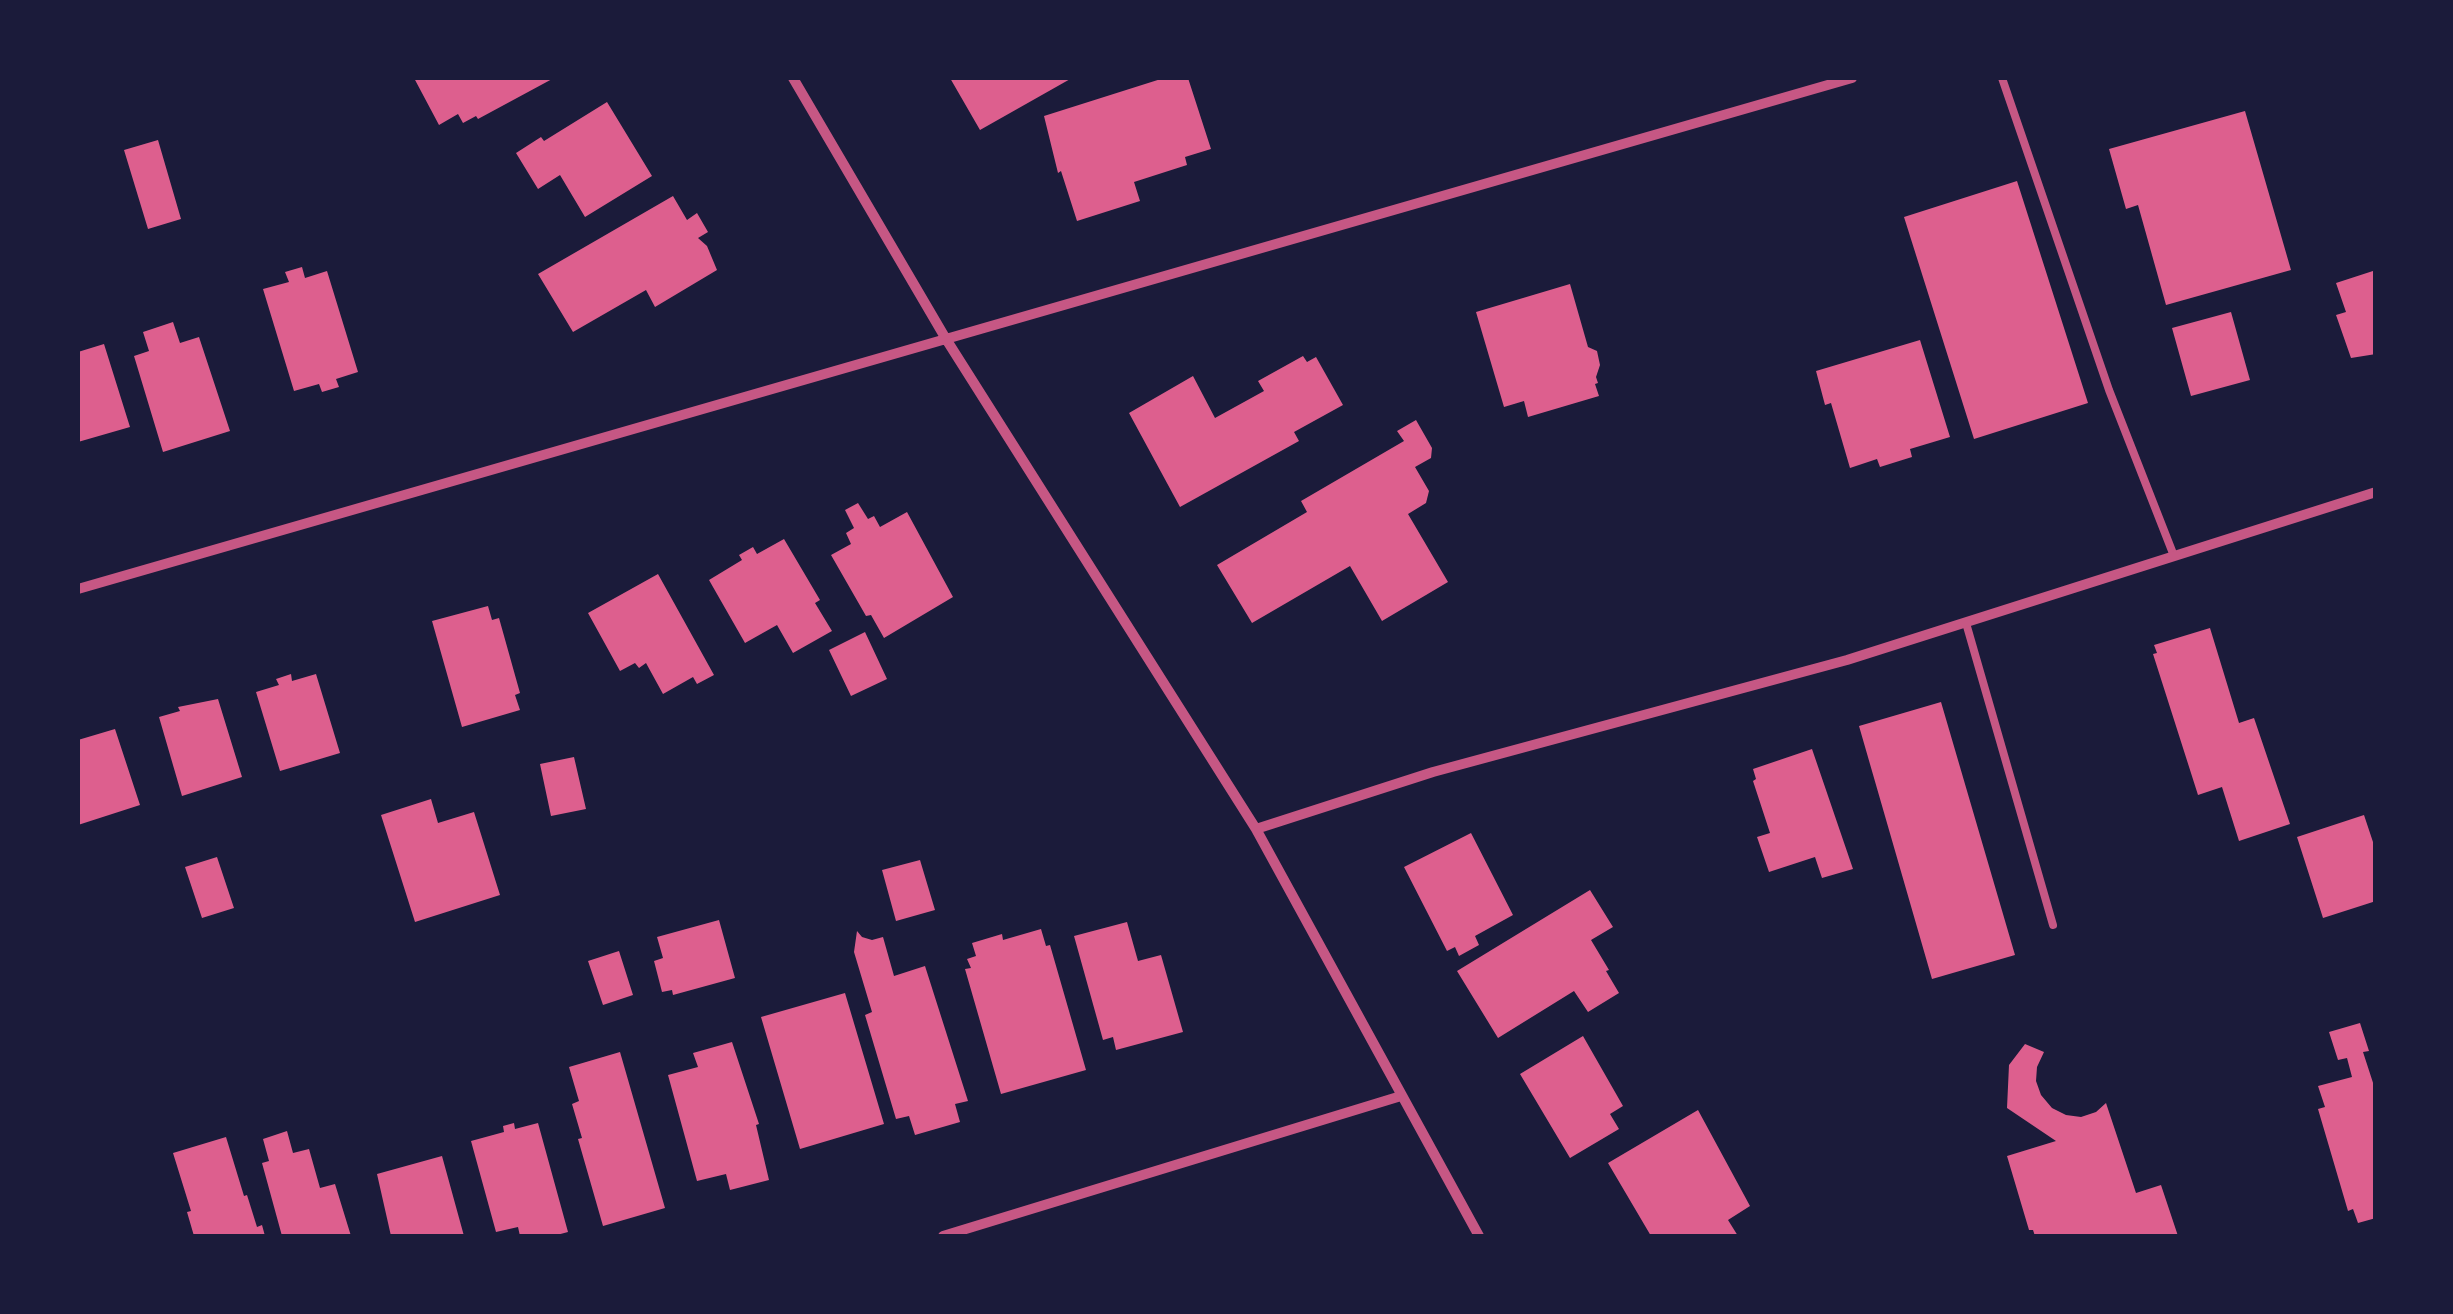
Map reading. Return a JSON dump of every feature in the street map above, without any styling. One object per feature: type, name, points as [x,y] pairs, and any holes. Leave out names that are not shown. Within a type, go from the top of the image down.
[{"type":"street","points":[[793,78],[946,339],[1256,829],[1479,1236]]},
{"type":"street","points":[[78,589],[1852,78]]},
{"type":"street","points":[[1256,829],[1433,772],[1847,660],[2376,492]]},
{"type":"street","points":[[942,1236],[1401,1096]]},
{"type":"lane","points":[[2002,78],[2109,390],[2174,556]]},
{"type":"lane","points":[[1966,622],[2054,925]]},
{"type":"building","points":[[414,78],[554,78],[478,119],[476,116],[463,123],[458,114],[439,125]]},
{"type":"building","points":[[950,78],[1072,78],[980,130]]},
{"type":"building","points":[[1164,78],[1188,78],[1211,149],[1185,157],[1187,165],[1134,182],[1140,201],[1077,221],[1061,171],[1058,173],[1044,116]]},
{"type":"building","points":[[607,102],[652,176],[585,217],[560,175],[538,189],[516,153],[541,137],[544,141]]},
{"type":"building","points":[[2245,111],[2291,270],[2166,305],[2138,205],[2126,209],[2109,149]]},
{"type":"building","points":[[158,140],[181,219],[148,229],[124,150]]},
{"type":"building","points":[[2017,181],[2088,403],[1974,439],[1904,217]]},
{"type":"building","points":[[673,196],[687,220],[697,213],[708,232],[698,238],[707,246],[717,270],[655,307],[646,290],[573,332],[538,274]]},
{"type":"building","points":[[302,267],[305,278],[327,271],[358,372],[336,379],[339,387],[322,392],[319,384],[294,391],[263,289],[289,282],[285,272]]},
{"type":"building","points":[[2376,270],[2376,354],[2351,358],[2336,315],[2346,312],[2336,283]]},
{"type":"building","points":[[1570,284],[1588,347],[1597,351],[1600,365],[1595,384],[1599,396],[1528,417],[1524,401],[1504,407],[1476,312]]},
{"type":"building","points":[[2231,312],[2250,380],[2191,396],[2172,328]]},
{"type":"building","points":[[173,322],[180,343],[199,337],[230,431],[163,452],[134,356],[149,351],[143,332]]},
{"type":"building","points":[[1920,340],[1950,437],[1910,449],[1912,457],[1880,467],[1877,459],[1850,468],[1831,403],[1825,405],[1816,371]]},
{"type":"building","points":[[104,344],[130,427],[78,442],[78,352]]},
{"type":"building","points":[[1303,356],[1307,362],[1316,357],[1343,405],[1294,432],[1299,441],[1180,507],[1129,413],[1193,376],[1215,418],[1264,391],[1258,381]]},
{"type":"building","points":[[1416,420],[1432,448],[1431,458],[1415,467],[1429,491],[1426,503],[1408,514],[1448,582],[1382,621],[1350,566],[1252,623],[1217,565],[1307,512],[1301,501],[1404,441],[1397,431]]},
{"type":"building","points":[[858,503],[868,519],[874,516],[880,527],[907,512],[953,597],[884,638],[871,615],[866,616],[831,555],[851,544],[846,533],[854,528],[845,510]]},
{"type":"building","points":[[784,539],[820,600],[815,603],[832,631],[793,653],[777,625],[745,643],[709,580],[742,560],[739,555],[753,547],[757,554]]},
{"type":"building","points":[[658,574],[714,675],[697,684],[693,677],[663,694],[646,663],[639,668],[635,663],[620,671],[588,613]]},
{"type":"building","points":[[488,606],[492,620],[499,618],[520,693],[515,695],[520,710],[462,727],[432,621]]},
{"type":"building","points":[[2210,628],[2239,723],[2254,718],[2290,824],[2239,841],[2222,787],[2198,795],[2153,654],[2157,653],[2154,645]]},
{"type":"building","points":[[865,632],[887,679],[851,696],[829,650]]},
{"type":"building","points":[[291,674],[292,681],[316,674],[340,753],[280,771],[256,692],[279,685],[276,679]]},
{"type":"building","points":[[218,699],[242,777],[182,796],[159,717],[180,711],[178,707]]},
{"type":"building","points":[[1941,702],[2015,955],[1932,979],[1859,726]]},
{"type":"building","points":[[115,729],[140,805],[78,825],[78,740]]},
{"type":"building","points":[[1812,749],[1853,869],[1822,878],[1815,857],[1769,872],[1757,837],[1770,833],[1753,781],[1753,769]]},
{"type":"building","points":[[574,757],[586,809],[551,816],[540,764]]},
{"type":"building","points":[[431,799],[438,823],[474,812],[500,895],[415,922],[381,815]]},
{"type":"building","points":[[2364,815],[2376,851],[2376,901],[2323,918],[2297,837]]},
{"type":"building","points":[[1471,833],[1513,915],[1475,936],[1479,945],[1459,956],[1455,947],[1447,951],[1404,867]]},
{"type":"building","points":[[217,857],[234,908],[202,918],[185,867]]},
{"type":"building","points":[[920,860],[935,910],[896,921],[882,870]]},
{"type":"building","points":[[1590,890],[1613,927],[1591,940],[1619,993],[1588,1012],[1574,991],[1498,1038],[1457,971]]},
{"type":"building","points":[[719,920],[735,978],[673,995],[672,990],[662,992],[654,961],[663,958],[657,937]]},
{"type":"building","points":[[1127,922],[1138,961],[1161,955],[1183,1032],[1116,1050],[1113,1037],[1103,1040],[1074,936]]},
{"type":"building","points":[[1041,929],[1046,946],[1050,945],[1086,1070],[1001,1094],[965,969],[971,968],[967,959],[976,956],[972,943],[1002,934],[1003,940]]},
{"type":"building","points":[[857,931],[872,940],[883,937],[894,976],[925,966],[968,1101],[955,1104],[960,1122],[915,1135],[909,1116],[896,1119],[865,1015],[872,1012],[854,952]]},
{"type":"building","points":[[619,951],[633,995],[603,1005],[588,961]]},
{"type":"building","points":[[845,993],[884,1124],[800,1149],[761,1017]]},
{"type":"building","points":[[2360,1023],[2369,1051],[2363,1052],[2376,1092],[2376,1218],[2358,1223],[2353,1209],[2348,1211],[2318,1109],[2325,1107],[2318,1086],[2352,1077],[2347,1058],[2338,1060],[2329,1032]]},
{"type":"building","points":[[1583,1036],[1623,1106],[1610,1114],[1619,1129],[1570,1158],[1520,1074]]},
{"type":"building","points":[[732,1042],[759,1124],[756,1125],[769,1180],[730,1190],[726,1174],[697,1181],[668,1075],[698,1067],[693,1053]]},
{"type":"building","points":[[2025,1044],[2044,1052],[2036,1081],[2052,1108],[2081,1117],[2106,1103],[2136,1193],[2161,1185],[2178,1236],[2035,1236],[2029,1230],[2007,1156],[2056,1141],[2007,1108],[2009,1065]]},
{"type":"building","points":[[620,1052],[665,1208],[603,1226],[578,1139],[582,1138],[572,1104],[579,1101],[569,1067]]},
{"type":"building","points":[[1698,1110],[1750,1206],[1728,1220],[1738,1236],[1651,1236],[1608,1163]]},
{"type":"building","points":[[514,1123],[515,1129],[538,1123],[568,1232],[520,1236],[518,1227],[496,1232],[471,1141],[504,1132],[503,1126]]},
{"type":"building","points":[[287,1131],[293,1153],[309,1149],[320,1188],[335,1184],[351,1236],[282,1236],[262,1163],[269,1161],[263,1139]]},
{"type":"building","points":[[226,1137],[244,1196],[247,1195],[257,1227],[262,1225],[265,1236],[194,1236],[187,1212],[191,1211],[173,1153]]},
{"type":"building","points":[[442,1156],[464,1236],[391,1236],[377,1174]]}]
